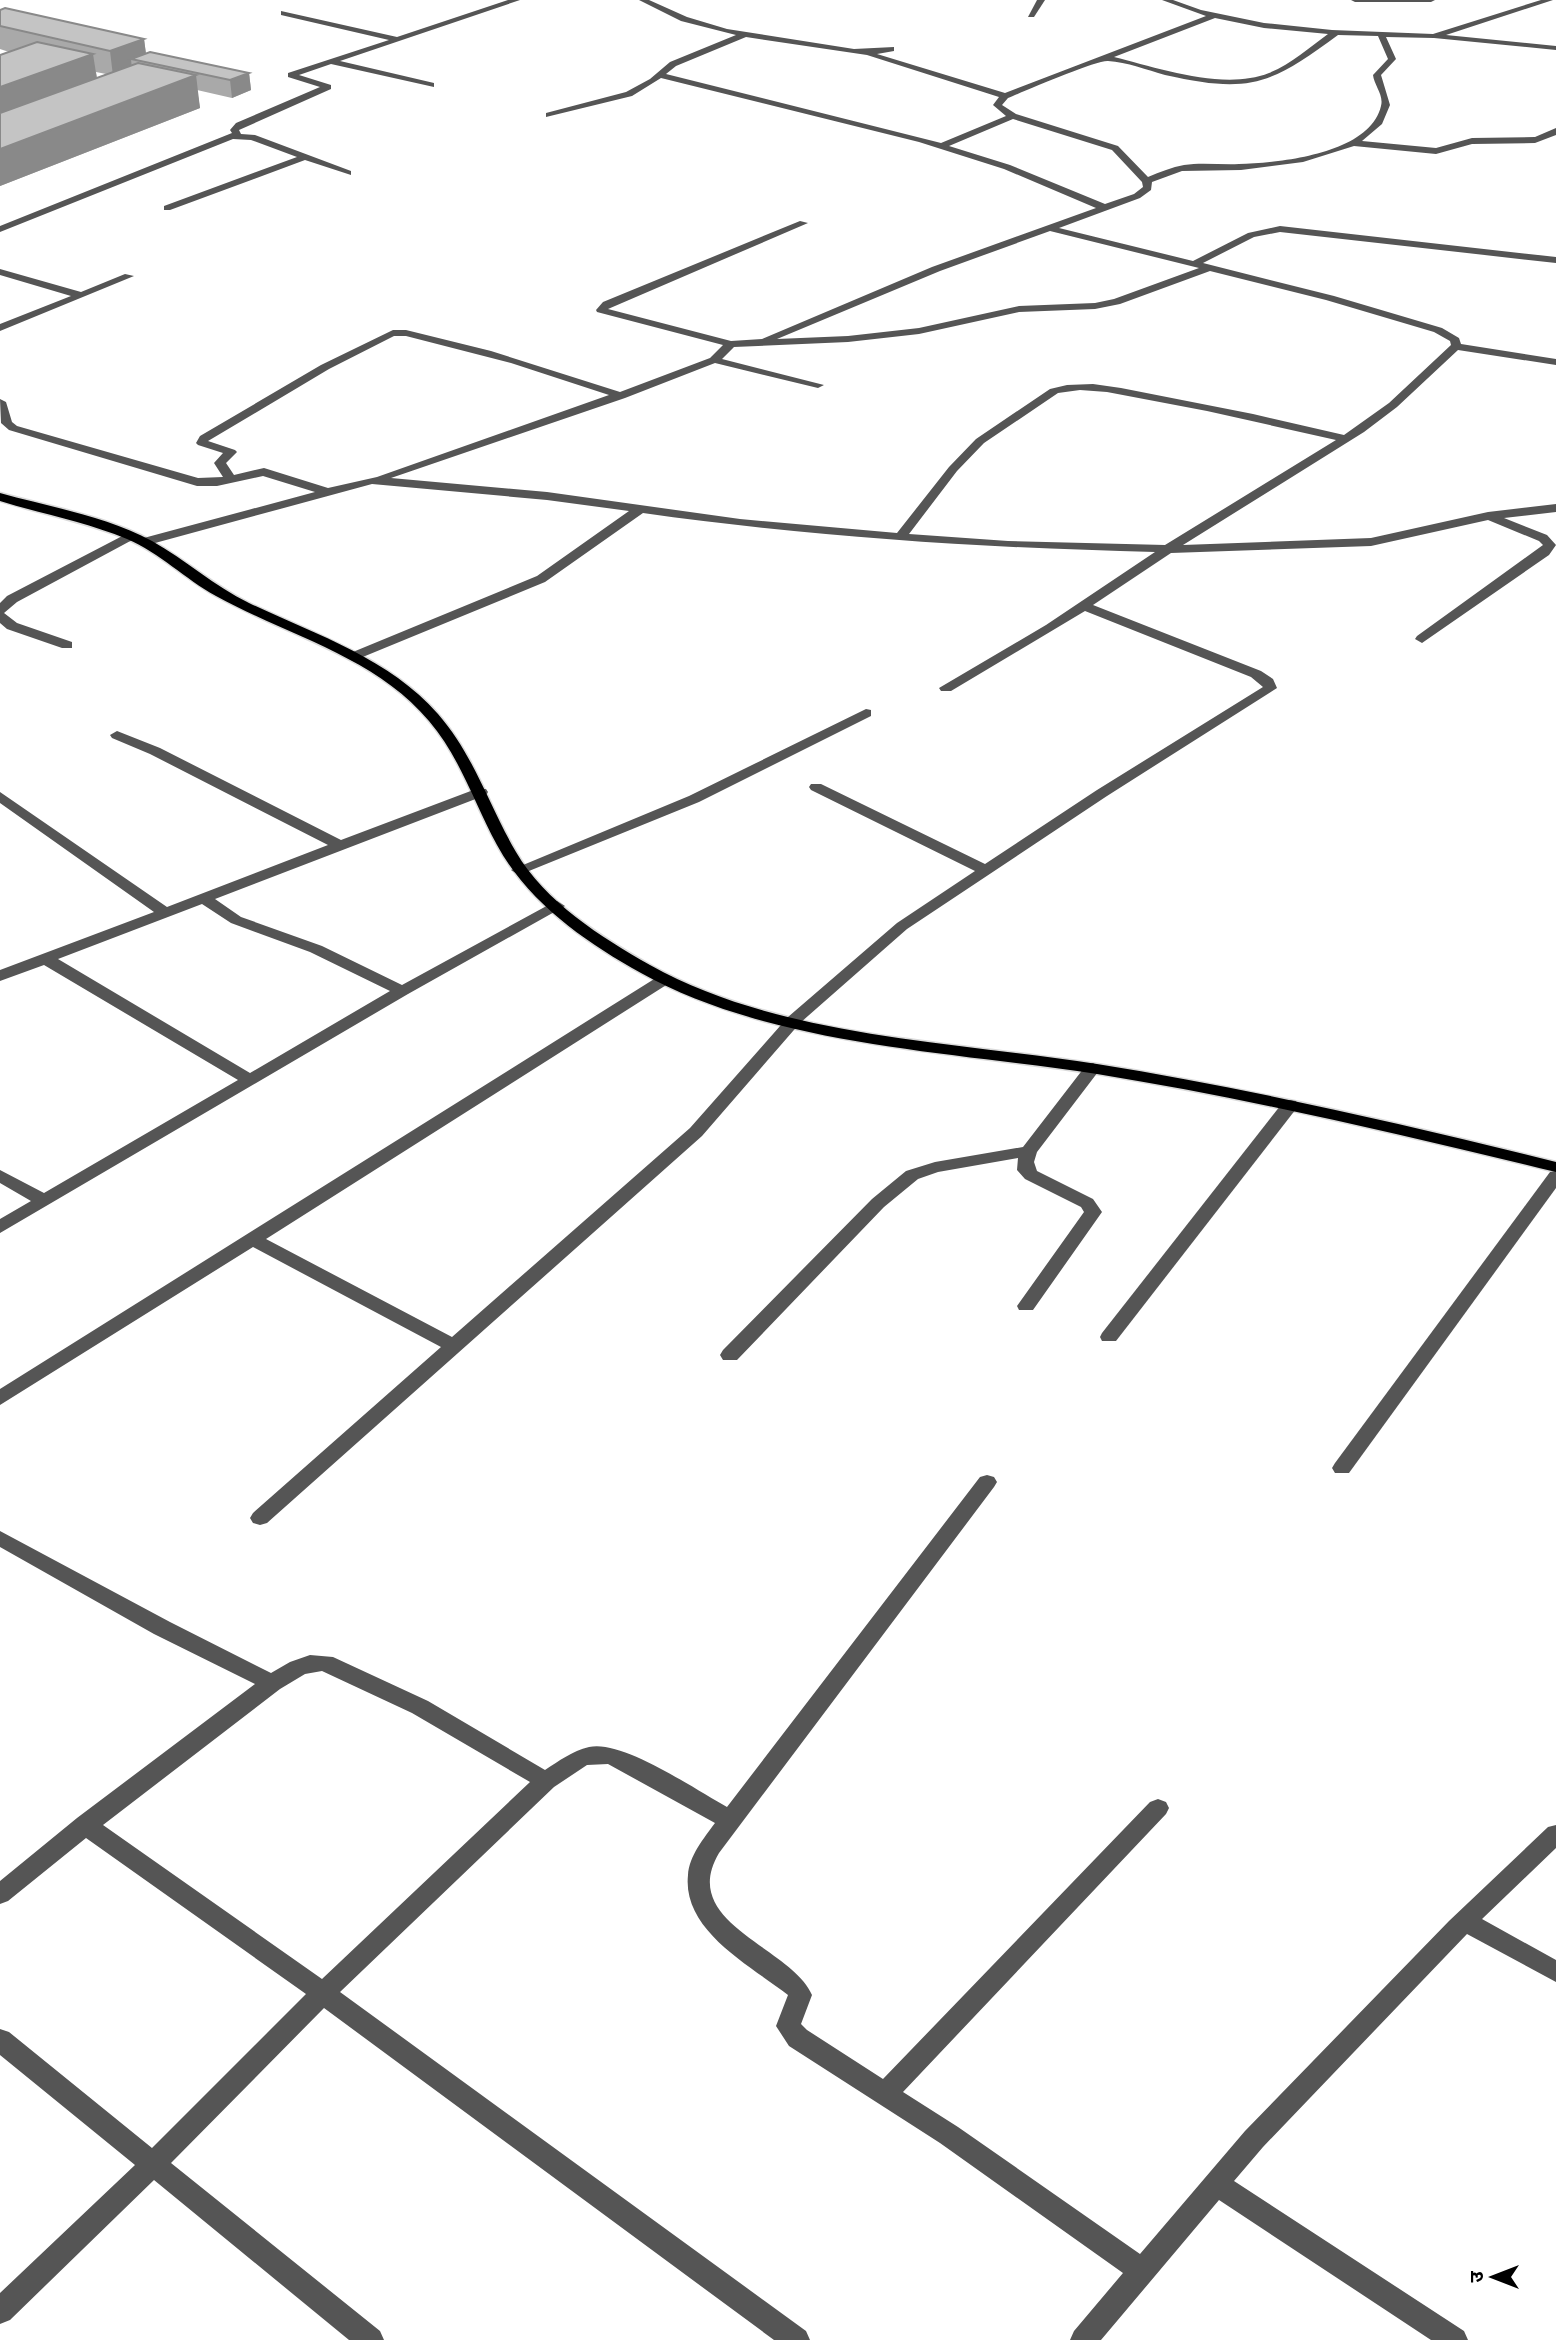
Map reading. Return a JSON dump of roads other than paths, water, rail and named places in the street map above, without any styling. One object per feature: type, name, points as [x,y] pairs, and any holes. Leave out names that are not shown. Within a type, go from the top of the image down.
[{"type":"main road","points":[[0,497],[137,539],[225,596],[353,657],[408,693],[431,715],[465,762],[519,870],[584,929],[665,979],[719,1001],[794,1020],[900,1040],[1093,1068],[1290,1105],[1556,1167]]},
{"type":"street","points":[[238,136],[234,130],[239,125],[328,88],[290,76],[516,0]]},
{"type":"street","points":[[643,0],[664,11],[745,35],[868,54],[1005,96]]},
{"type":"street","points":[[1031,15],[1041,0]]},
{"type":"street","points":[[1166,0],[1213,16],[1336,32],[1434,36],[1555,46]]},
{"type":"street","points":[[1355,0],[1431,0]]},
{"type":"street","points":[[1434,36],[1549,0]]},
{"type":"street","points":[[284,13],[396,39]]},
{"type":"street","points":[[754,344],[936,269],[1137,196],[1148,188],[1147,181],[1115,148],[1013,117],[996,105],[1005,96],[1213,16]]},
{"type":"street","points":[[1107,58],[1212,79],[1254,79],[1270,75],[1336,32]]},
{"type":"street","points":[[1147,181],[1178,168],[1239,167],[1289,161],[1355,143],[1373,131],[1381,120],[1387,103],[1377,75],[1392,59],[1381,34]]},
{"type":"street","points":[[549,115],[629,94],[680,61],[745,35]]},
{"type":"street","points":[[868,54],[891,49]]},
{"type":"street","points":[[330,61],[431,85]]},
{"type":"street","points":[[659,75],[729,90],[779,107],[941,146],[1007,167],[1105,208]]},
{"type":"street","points":[[941,146],[1013,117]]},
{"type":"street","points":[[1355,143],[1436,151],[1472,141],[1535,140],[1548,137],[1556,131]]},
{"type":"street","points":[[0,229],[162,162],[238,136],[252,137],[348,173]]},
{"type":"street","points":[[167,208],[305,157]]},
{"type":"street","points":[[803,223],[618,299],[601,310],[731,344],[891,335],[1019,309],[1095,306],[1116,302],[1209,268]]},
{"type":"street","points":[[1049,228],[1330,298],[1438,330],[1455,340],[1456,346]]},
{"type":"street","points":[[1194,264],[1251,236],[1280,229],[1556,261]]},
{"type":"street","points":[[0,272],[81,295]]},
{"type":"street","points":[[0,328],[129,276]]},
{"type":"street","points":[[230,478],[220,461],[231,452],[202,443],[204,438],[325,367],[393,332],[406,332],[495,354],[572,377],[621,396]]},
{"type":"street","points":[[0,610],[12,599],[137,539],[372,481],[621,396],[714,360],[731,344]]},
{"type":"street","points":[[1456,346],[1556,362]]},
{"type":"street","points":[[946,688],[1051,628],[1168,549],[1345,439],[1393,405],[1456,346]]},
{"type":"street","points":[[714,360],[818,385]]},
{"type":"street","points":[[900,538],[953,469],[980,441],[1054,391],[1064,388],[1108,390],[1251,415],[1345,439]]},
{"type":"street","points":[[0,402],[8,423],[23,432],[197,482],[210,483],[268,473],[328,492]]},
{"type":"street","points":[[372,481],[547,496],[740,523],[900,538],[1008,545],[1168,549],[1371,542],[1488,516],[1556,508]]},
{"type":"street","points":[[353,657],[541,579],[639,510]]},
{"type":"street","points":[[1422,639],[1553,546],[1543,538],[1488,516]]},
{"type":"street","points":[[260,1518],[696,1132],[794,1020],[902,926],[1102,793],[1270,688],[1268,682],[1256,674],[1084,606]]},
{"type":"street","points":[[0,616],[12,625],[67,645]]},
{"type":"street","points":[[519,870],[694,799],[866,713]]},
{"type":"street","points":[[117,736],[155,751],[341,846]]},
{"type":"street","points":[[816,787],[985,870]]},
{"type":"street","points":[[2,973],[481,792]]},
{"type":"street","points":[[0,796],[56,832],[166,913]]},
{"type":"street","points":[[204,898],[236,920],[316,949],[402,991]]},
{"type":"street","points":[[0,1227],[402,991],[557,906]]},
{"type":"street","points":[[44,958],[249,1080]]},
{"type":"street","points":[[0,1398],[665,979]]},
{"type":"street","points":[[1026,1306],[1093,1212],[1087,1203],[1026,1170],[1025,1162],[1029,1151],[1093,1068]]},
{"type":"street","points":[[1109,1337],[1290,1105]]},
{"type":"street","points":[[730,1355],[878,1203],[912,1175],[935,1167],[1029,1151]]},
{"type":"street","points":[[0,1175],[44,1201]]},
{"type":"street","points":[[1342,1468],[1556,1176]]},
{"type":"street","points":[[252,1239],[454,1346]]},
{"type":"street","points":[[987,1482],[730,1820],[710,1849],[699,1875],[699,1893],[705,1910],[720,1928],[797,1988],[800,1995],[788,2026],[792,2033],[949,2135],[1143,2272]]},
{"type":"street","points":[[0,1538],[162,1628],[272,1683]]},
{"type":"street","points":[[0,1894],[85,1825],[272,1683],[302,1664],[326,1662],[420,1707],[546,1781]]},
{"type":"street","points":[[0,2311],[152,2165],[323,1993],[546,1781],[579,1759],[591,1755],[608,1755],[622,1760],[730,1820]]},
{"type":"street","points":[[885,2094],[987,1984],[1158,1808]]},
{"type":"street","points":[[85,1825],[323,1993],[796,2340]]},
{"type":"street","points":[[1084,2340],[1254,2139],[1465,1921],[1556,1833]]},
{"type":"street","points":[[1465,1921],[1556,1972]]},
{"type":"street","points":[[0,2040],[370,2340]]},
{"type":"street","points":[[1217,2184],[1454,2340]]}]
